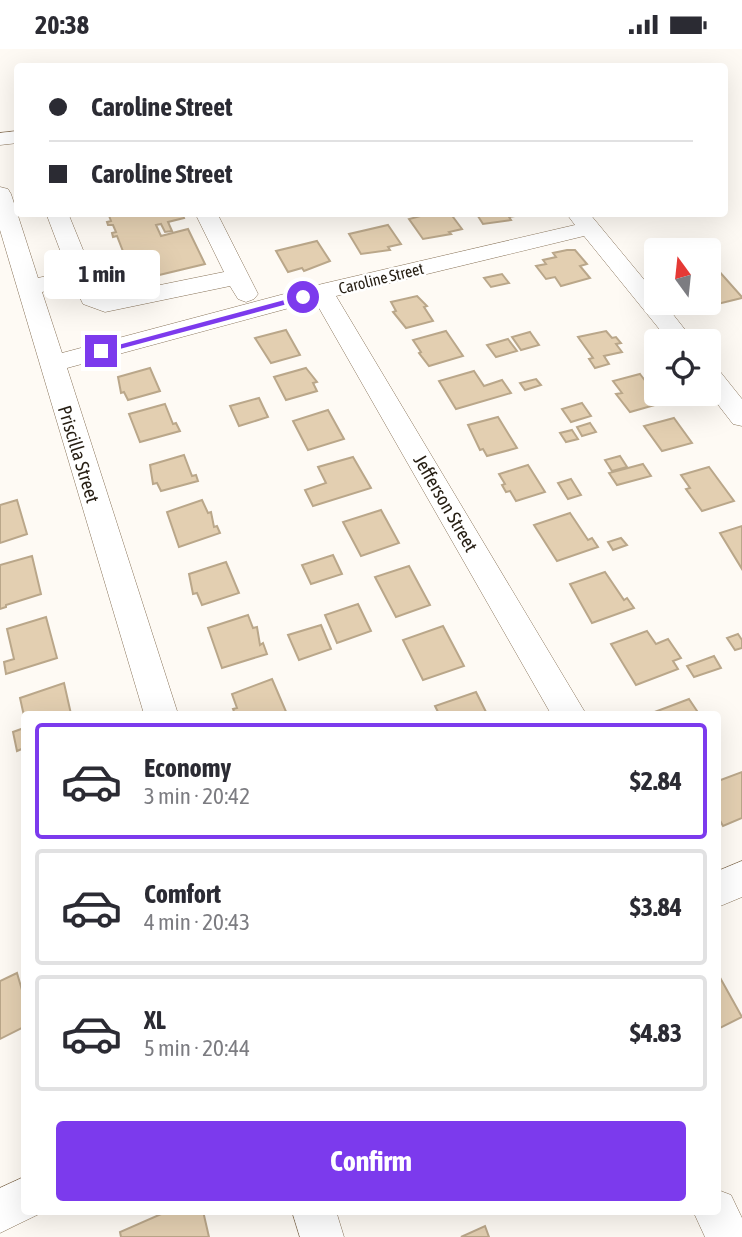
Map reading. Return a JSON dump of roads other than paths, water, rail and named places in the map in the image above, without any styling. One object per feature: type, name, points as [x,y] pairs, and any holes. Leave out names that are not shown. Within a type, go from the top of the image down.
[{"type":"street","name":"Priscilla Street","points":[[8,204],[51,364],[160,711]]},
{"type":"street","points":[[59,217],[91,299],[105,304],[238,277]]},
{"type":"street","points":[[208,217],[254,310]]},
{"type":"street","points":[[584,221],[672,329]]},
{"type":"street","name":"Caroline Street","points":[[51,364],[584,221]]},
{"type":"street","points":[[29,288],[81,276]]},
{"type":"street","name":"Jefferson Street","points":[[322,292],[567,711]]},
{"type":"street","points":[[156,295],[176,331]]},
{"type":"street","points":[[721,390],[742,417]]},
{"type":"street","points":[[721,888],[742,879]]},
{"type":"street","points":[[0,1211],[21,1200]]},
{"type":"street","points":[[315,1215],[322,1237]]},
{"type":"street","points":[[717,1215],[728,1237]]}]
